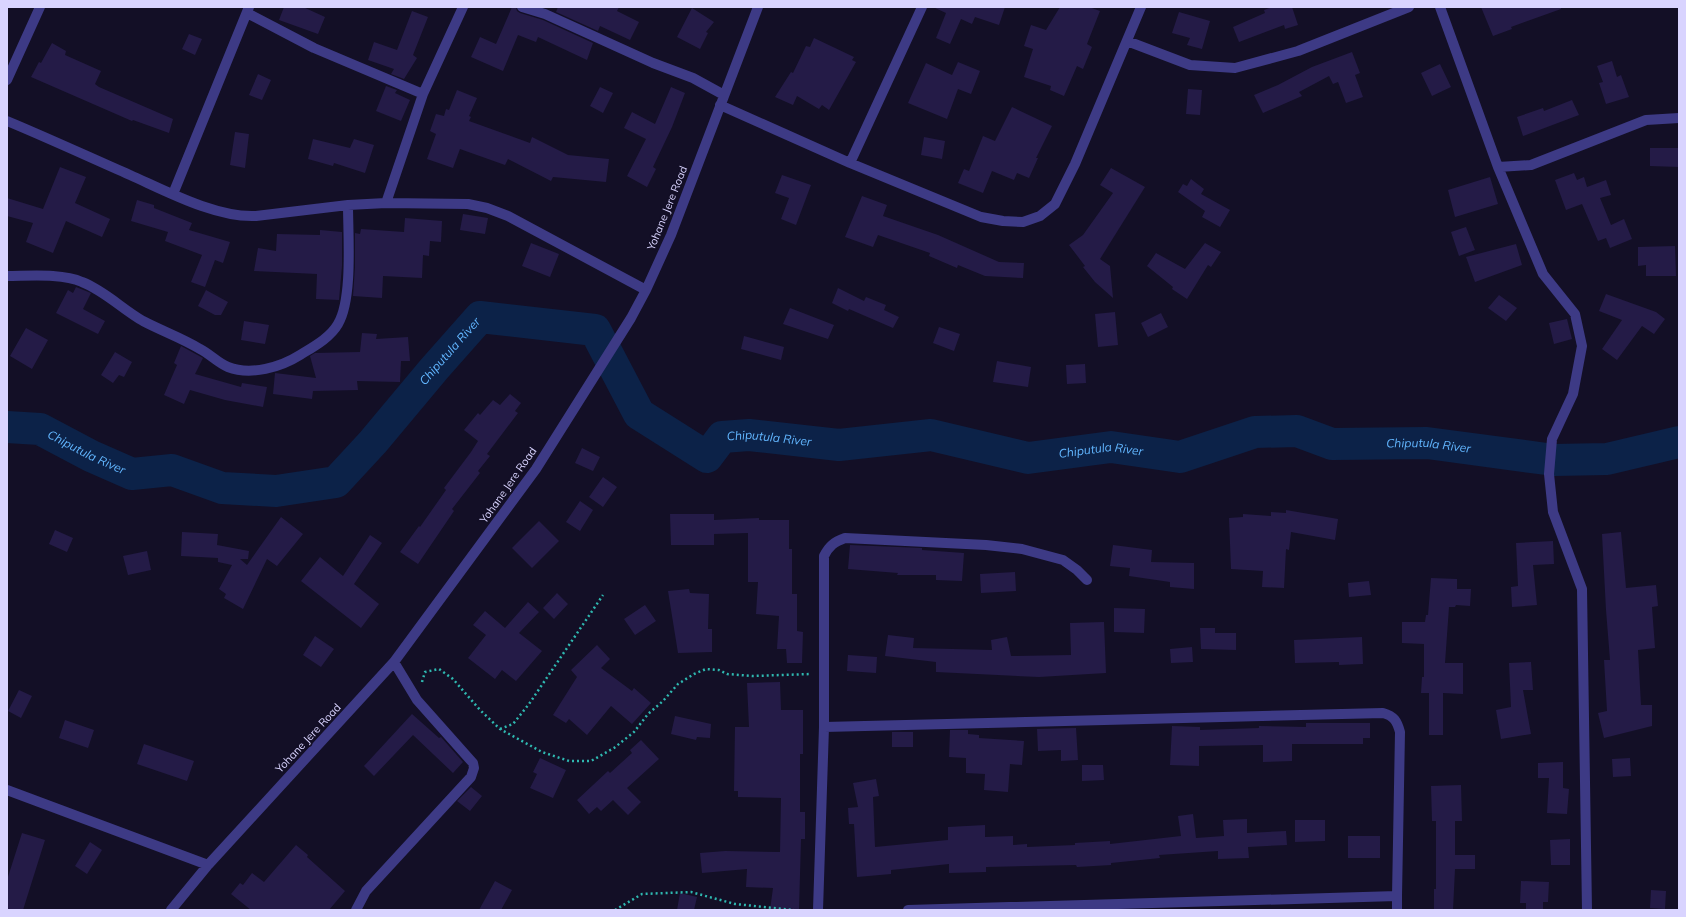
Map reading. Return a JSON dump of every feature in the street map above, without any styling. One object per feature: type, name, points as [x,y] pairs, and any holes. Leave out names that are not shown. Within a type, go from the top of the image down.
[{"type":"street","points":[[7,80],[40,7]]},
{"type":"street","points":[[386,203],[423,94],[463,7]]},
{"type":"street","points":[[522,7],[545,14],[653,63],[693,78],[724,96]]},
{"type":"street","name":"Yohane Jere Road","points":[[171,910],[208,865],[394,662],[536,469],[631,318],[646,290],[671,235],[758,7]]},
{"type":"street","points":[[850,163],[922,7]]},
{"type":"street","points":[[720,105],[850,163],[981,217],[1003,222],[1023,222],[1040,216],[1055,204],[1076,164],[1141,7]]},
{"type":"street","points":[[1127,41],[1190,65],[1235,68],[1298,51],[1409,7]]},
{"type":"street","points":[[1440,7],[1498,167],[1543,274],[1575,314],[1582,346],[1573,394],[1552,439],[1549,474],[1553,512],[1582,589],[1587,910]]},
{"type":"street","points":[[173,194],[248,10],[314,48],[423,94]]},
{"type":"street","points":[[1498,167],[1531,165],[1646,120],[1679,118]]},
{"type":"street","points":[[7,121],[173,194],[227,214],[244,216],[348,204],[386,203],[468,204],[487,208],[508,216],[646,290]]},
{"type":"street","points":[[7,276],[59,277],[81,281],[96,288],[142,320],[200,349],[228,367],[244,370],[276,367],[292,360],[317,344],[337,326],[340,320],[347,291],[348,204]]},
{"type":"street","points":[[818,910],[825,673],[824,556],[827,549],[834,541],[845,538],[986,545],[1022,549],[1063,560],[1077,570],[1087,580]]},
{"type":"street","points":[[356,910],[366,891],[474,772],[473,763],[417,700],[394,662]]},
{"type":"street","points":[[824,727],[1383,712],[1390,715],[1398,722],[1400,732],[1397,910]]},
{"type":"street","points":[[7,790],[208,865]]},
{"type":"street","points":[[908,910],[1397,896]]},
{"type":"path","points":[[500,730],[513,724],[529,704],[603,595]]},
{"type":"path","points":[[417,700],[424,672],[439,669],[453,679],[500,730],[542,752],[569,761],[591,761],[614,748],[634,732],[648,714],[663,701],[678,684],[694,674],[706,669],[719,670],[727,674],[753,676],[825,673]]},
{"type":"path","points":[[615,910],[642,894],[691,892],[735,904],[794,910]]},
{"type":"building","points":[[284,7],[303,7],[325,17],[318,34],[279,20]]},
{"type":"building","points":[[512,7],[516,7],[517,11],[520,13],[543,20],[593,43],[587,60],[538,37],[536,42],[518,35],[503,71],[471,57],[480,37],[496,44]]},
{"type":"building","points":[[558,7],[619,7],[617,11],[639,22],[630,40],[600,26],[598,31],[556,12]]},
{"type":"building","points":[[933,7],[1005,7],[999,25],[975,17],[972,24],[961,19],[950,44],[936,38],[946,13]]},
{"type":"building","points":[[1060,7],[1089,7],[1100,11],[1087,44],[1092,47],[1083,69],[1077,66],[1064,96],[1050,90],[1051,86],[1024,77],[1033,49],[1024,46],[1031,25],[1046,30]]},
{"type":"building","points":[[1272,7],[1292,7],[1298,25],[1285,29],[1284,25],[1239,42],[1233,27],[1265,13],[1264,10]]},
{"type":"building","points":[[1481,7],[1561,7],[1561,9],[1511,27],[1512,29],[1493,36]]},
{"type":"building","points":[[692,8],[714,22],[706,32],[708,33],[700,49],[677,37]]},
{"type":"building","points":[[412,11],[428,17],[413,55],[417,58],[404,79],[391,74],[394,69],[368,60],[374,42],[397,50]]},
{"type":"building","points":[[1179,12],[1210,21],[1202,49],[1187,45],[1190,38],[1172,33]]},
{"type":"building","points":[[189,34],[202,39],[195,55],[182,49]]},
{"type":"building","points":[[814,38],[854,57],[852,60],[856,62],[829,110],[822,105],[819,109],[797,96],[793,105],[775,97],[791,72],[793,73],[806,46],[810,47]]},
{"type":"building","points":[[52,43],[66,51],[65,55],[101,71],[95,84],[99,87],[173,119],[169,133],[133,120],[132,121],[31,77]]},
{"type":"building","points":[[1352,52],[1360,73],[1355,75],[1363,97],[1346,103],[1338,82],[1333,84],[1329,76],[1299,92],[1302,96],[1263,113],[1254,95],[1278,85],[1312,67]]},
{"type":"building","points":[[1612,61],[1617,77],[1621,75],[1629,97],[1606,104],[1599,83],[1603,82],[1597,66]]},
{"type":"building","points":[[958,62],[980,71],[971,94],[958,89],[947,119],[908,103],[926,63],[952,75]]},
{"type":"building","points":[[1440,64],[1451,87],[1432,96],[1421,73]]},
{"type":"building","points":[[258,74],[271,80],[262,100],[249,95]]},
{"type":"building","points":[[386,86],[397,90],[395,93],[410,100],[401,121],[376,111]]},
{"type":"building","points":[[600,87],[613,93],[603,113],[590,106]]},
{"type":"building","points":[[671,87],[685,93],[672,127],[653,167],[656,169],[647,187],[627,176],[646,139],[624,128],[632,112],[655,124]]},
{"type":"building","points":[[1188,89],[1202,90],[1200,115],[1186,114]]},
{"type":"building","points":[[457,90],[477,98],[469,116],[471,117],[469,121],[530,143],[532,137],[568,155],[609,159],[606,182],[553,177],[551,181],[508,159],[505,165],[460,149],[453,168],[427,159],[436,134],[430,131],[436,114],[444,116],[446,109],[449,110]]},
{"type":"building","points":[[1572,100],[1579,115],[1523,136],[1517,117],[1543,108],[1544,111]]},
{"type":"building","points":[[1012,107],[1052,126],[1036,158],[1038,158],[1029,178],[1017,173],[1014,180],[992,171],[983,193],[958,183],[964,169],[969,171],[983,136],[995,141]]},
{"type":"building","points":[[235,132],[249,134],[245,168],[230,165]]},
{"type":"building","points":[[924,137],[945,141],[942,159],[921,155]]},
{"type":"building","points":[[313,139],[350,148],[354,139],[374,145],[365,173],[334,163],[333,166],[308,159]]},
{"type":"building","points":[[1650,148],[1679,148],[1679,167],[1650,166]]},
{"type":"building","points":[[60,167],[86,177],[75,203],[110,219],[102,237],[66,221],[53,253],[26,242],[33,223],[7,216],[7,198],[43,209]]},
{"type":"building","points":[[1111,168],[1145,187],[1100,259],[1110,266],[1113,298],[1095,282],[1069,245],[1083,235],[1113,193],[1100,185]]},
{"type":"building","points":[[1574,173],[1577,180],[1584,177],[1587,187],[1606,180],[1611,195],[1600,198],[1611,225],[1624,219],[1632,239],[1610,248],[1606,238],[1598,241],[1582,204],[1566,210],[1555,180]]},
{"type":"building","points":[[782,175],[811,185],[796,225],[781,219],[789,198],[775,193]]},
{"type":"building","points":[[1490,177],[1498,204],[1455,217],[1448,190]]},
{"type":"building","points":[[1191,179],[1204,189],[1201,194],[1230,210],[1220,227],[1202,217],[1205,211],[1178,192],[1183,184],[1187,186]]},
{"type":"building","points":[[862,196],[887,205],[883,216],[938,235],[999,262],[1024,263],[1023,278],[985,276],[958,265],[957,268],[929,256],[930,253],[878,235],[873,247],[845,237]]},
{"type":"building","points":[[137,200],[154,205],[154,208],[192,223],[189,230],[230,242],[223,263],[215,260],[205,287],[191,282],[202,255],[165,241],[168,232],[131,221]]},
{"type":"building","points":[[463,214],[488,218],[485,234],[460,230]]},
{"type":"building","points":[[405,218],[442,221],[441,242],[430,241],[429,256],[423,255],[422,278],[383,276],[382,298],[353,296],[355,233],[360,234],[361,229],[404,232]]},
{"type":"building","points":[[1466,227],[1475,250],[1459,256],[1451,232]]},
{"type":"building","points":[[320,230],[342,232],[342,266],[339,300],[316,299],[317,274],[254,271],[258,248],[276,251],[277,234],[320,235]]},
{"type":"building","points":[[531,243],[559,254],[550,277],[522,266]]},
{"type":"building","points":[[1205,243],[1221,252],[1211,267],[1208,265],[1187,299],[1172,289],[1173,287],[1147,266],[1156,253],[1185,269]]},
{"type":"building","points":[[1516,244],[1522,265],[1475,282],[1466,257]]},
{"type":"building","points":[[1675,246],[1676,276],[1646,276],[1646,265],[1638,266],[1638,247]]},
{"type":"building","points":[[76,287],[91,293],[83,309],[105,321],[98,334],[56,313],[68,290],[73,293]]},
{"type":"building","points":[[838,288],[864,301],[866,297],[886,305],[884,310],[899,317],[893,328],[849,309],[848,311],[832,303]]},
{"type":"building","points":[[206,290],[228,302],[221,315],[215,315],[198,306]]},
{"type":"building","points":[[1606,294],[1656,312],[1665,319],[1654,334],[1642,326],[1617,360],[1602,349],[1622,320],[1599,311]]},
{"type":"building","points":[[1499,295],[1517,308],[1506,321],[1488,308]]},
{"type":"building","points":[[790,308],[834,325],[828,339],[783,324]]},
{"type":"building","points":[[1115,312],[1118,345],[1098,347],[1095,314]]},
{"type":"building","points":[[1161,313],[1168,327],[1148,337],[1141,323]]},
{"type":"building","points":[[1567,319],[1572,339],[1554,344],[1549,323]]},
{"type":"building","points":[[244,321],[269,325],[265,344],[241,340]]},
{"type":"building","points":[[939,327],[960,334],[954,351],[933,343]]},
{"type":"building","points":[[26,328],[48,340],[32,369],[10,356]]},
{"type":"building","points":[[362,333],[377,334],[376,339],[408,337],[410,361],[401,361],[400,382],[357,381],[358,390],[313,391],[312,399],[273,394],[275,373],[316,378],[310,356],[315,353],[360,352]]},
{"type":"building","points":[[744,336],[784,347],[781,360],[741,349]]},
{"type":"building","points":[[181,346],[203,358],[195,374],[241,387],[242,383],[267,387],[263,407],[225,400],[190,390],[184,404],[164,395],[177,365],[174,363]]},
{"type":"building","points":[[115,352],[132,362],[124,377],[119,375],[113,383],[101,375]]},
{"type":"building","points":[[997,361],[1031,367],[1028,387],[993,382]]},
{"type":"building","points":[[1085,364],[1086,383],[1067,384],[1066,365]]},
{"type":"building","points":[[510,394],[521,403],[515,411],[518,413],[487,454],[490,456],[478,471],[480,473],[452,509],[454,511],[418,564],[400,552],[446,490],[444,488],[478,441],[464,430],[478,413],[480,415],[493,400],[500,405]]},
{"type":"building","points":[[582,448],[600,457],[593,471],[575,463]]},
{"type":"building","points":[[603,477],[617,487],[603,507],[589,497]]},
{"type":"building","points":[[580,501],[593,510],[580,531],[566,522]]},
{"type":"building","points":[[1286,510],[1338,519],[1335,540],[1291,532],[1289,550],[1286,549],[1284,588],[1262,587],[1263,571],[1231,569],[1229,518],[1243,517],[1243,514],[1271,516],[1271,512],[1286,513]]},
{"type":"building","points":[[670,514],[714,514],[714,520],[759,518],[759,520],[789,520],[789,549],[792,549],[792,594],[797,594],[797,631],[803,632],[802,663],[787,663],[786,649],[777,649],[779,616],[756,614],[758,582],[748,582],[748,533],[714,534],[714,545],[671,545]]},
{"type":"building","points":[[281,517],[303,534],[277,566],[267,559],[243,609],[224,598],[226,594],[219,589],[232,565],[218,562],[218,558],[181,556],[182,532],[218,534],[217,545],[249,551],[248,559],[240,559],[247,565]]},
{"type":"building","points":[[539,521],[559,541],[532,568],[512,548]]},
{"type":"building","points":[[55,530],[73,538],[67,552],[49,544]]},
{"type":"building","points":[[1621,532],[1626,588],[1656,585],[1658,606],[1652,607],[1655,648],[1638,650],[1641,705],[1652,705],[1652,726],[1604,738],[1598,713],[1607,711],[1604,660],[1610,660],[1602,534]]},
{"type":"building","points":[[370,535],[382,543],[354,584],[379,604],[361,628],[301,581],[320,557],[343,576]]},
{"type":"building","points":[[1553,541],[1554,564],[1533,565],[1537,605],[1512,607],[1511,587],[1518,586],[1516,543]]},
{"type":"building","points":[[850,545],[922,548],[922,550],[964,553],[962,581],[936,580],[936,575],[897,575],[898,573],[848,569]]},
{"type":"building","points":[[1113,545],[1152,550],[1151,562],[1194,563],[1194,589],[1170,587],[1170,582],[1129,576],[1130,568],[1110,566]]},
{"type":"building","points":[[147,551],[151,570],[128,575],[123,556]]},
{"type":"building","points":[[1015,572],[1016,591],[981,593],[980,574]]},
{"type":"building","points":[[1431,578],[1457,579],[1457,589],[1471,589],[1470,606],[1456,605],[1455,607],[1449,607],[1445,663],[1463,663],[1463,694],[1443,693],[1443,735],[1429,735],[1429,693],[1421,693],[1422,677],[1424,677],[1424,644],[1402,643],[1402,622],[1425,622],[1426,615],[1428,615]]},
{"type":"building","points":[[1369,581],[1371,595],[1349,597],[1348,583]]},
{"type":"building","points":[[689,589],[690,593],[709,594],[708,629],[712,629],[712,652],[678,653],[668,591]]},
{"type":"building","points":[[557,593],[568,604],[554,619],[543,608]]},
{"type":"building","points":[[528,602],[539,612],[519,633],[542,651],[516,681],[502,670],[495,679],[468,658],[486,635],[473,625],[485,611],[505,628]]},
{"type":"building","points":[[645,605],[656,621],[635,635],[624,619]]},
{"type":"building","points":[[1114,608],[1145,609],[1144,633],[1114,632]]},
{"type":"building","points":[[1104,622],[1106,673],[1039,677],[936,672],[936,662],[885,656],[888,635],[914,638],[913,648],[992,650],[991,640],[1007,637],[1011,656],[1071,655],[1070,623]]},
{"type":"building","points":[[1200,628],[1215,628],[1215,633],[1236,633],[1236,650],[1201,649]]},
{"type":"building","points":[[315,636],[334,649],[321,667],[303,655]]},
{"type":"building","points":[[1362,637],[1363,664],[1339,665],[1339,662],[1295,663],[1294,640]]},
{"type":"building","points":[[597,645],[610,659],[601,668],[632,691],[634,688],[651,703],[632,724],[611,706],[587,735],[569,719],[566,723],[553,715],[577,677],[571,670]]},
{"type":"building","points":[[1192,647],[1193,662],[1171,663],[1170,649]]},
{"type":"building","points":[[848,655],[877,657],[876,673],[847,671]]},
{"type":"building","points":[[1531,662],[1533,690],[1523,690],[1531,734],[1501,739],[1496,710],[1511,707],[1509,663]]},
{"type":"building","points":[[780,682],[781,710],[803,710],[803,754],[800,754],[800,812],[805,812],[805,839],[801,839],[799,910],[770,910],[773,888],[746,887],[747,869],[702,873],[700,853],[725,851],[780,852],[781,798],[738,797],[738,791],[734,791],[735,727],[749,727],[747,683]]},
{"type":"building","points":[[19,690],[32,696],[21,718],[8,711]]},
{"type":"building","points":[[412,714],[439,738],[441,737],[463,762],[453,773],[413,735],[374,776],[364,766]]},
{"type":"building","points":[[675,716],[711,724],[710,738],[697,737],[696,740],[671,734]]},
{"type":"building","points":[[65,720],[94,730],[88,748],[59,738]]},
{"type":"building","points":[[1306,723],[1370,723],[1370,738],[1363,738],[1363,744],[1292,744],[1292,761],[1263,762],[1263,745],[1199,746],[1199,766],[1170,765],[1172,726],[1200,727],[1200,730],[1259,728],[1259,726],[1306,727]]},
{"type":"building","points":[[1076,728],[1078,760],[1061,761],[1061,750],[1038,751],[1037,729]]},
{"type":"building","points":[[950,730],[968,730],[968,734],[979,735],[979,738],[1024,741],[1022,765],[1010,764],[1008,792],[984,790],[985,774],[966,773],[966,758],[949,757]]},
{"type":"building","points":[[892,732],[913,732],[913,747],[892,747]]},
{"type":"building","points":[[641,740],[659,759],[627,788],[641,802],[628,815],[613,800],[601,811],[597,807],[589,814],[577,800],[608,771],[610,773],[632,753],[630,750]]},
{"type":"building","points":[[144,744],[194,761],[187,781],[137,764]]},
{"type":"building","points":[[540,758],[566,770],[553,798],[530,788],[537,774],[533,772]]},
{"type":"building","points":[[1630,758],[1631,776],[1613,777],[1612,759]]},
{"type":"building","points":[[1563,762],[1563,788],[1569,789],[1567,814],[1547,813],[1549,778],[1538,778],[1538,763]]},
{"type":"building","points":[[1082,765],[1103,765],[1104,780],[1082,781]]},
{"type":"building","points":[[876,779],[879,796],[873,797],[875,847],[948,840],[948,827],[985,825],[985,837],[1013,836],[1013,845],[1027,844],[1027,847],[1075,845],[1075,843],[1110,841],[1110,844],[1181,836],[1178,816],[1193,814],[1196,838],[1224,836],[1223,820],[1247,819],[1247,833],[1286,831],[1287,845],[1248,847],[1249,858],[1218,859],[1218,851],[1159,855],[1160,858],[1111,863],[1111,865],[1077,867],[1076,865],[986,867],[986,872],[949,873],[949,864],[891,870],[891,874],[857,877],[854,824],[849,824],[848,808],[858,807],[853,783]]},
{"type":"building","points":[[1461,785],[1462,821],[1455,821],[1455,855],[1475,855],[1475,869],[1455,869],[1453,910],[1434,910],[1434,889],[1436,889],[1436,821],[1432,821],[1431,786]]},
{"type":"building","points":[[471,787],[482,796],[470,811],[457,801]]},
{"type":"building","points":[[1295,820],[1325,820],[1325,841],[1295,842]]},
{"type":"building","points":[[22,833],[45,840],[23,910],[7,910],[7,880]]},
{"type":"building","points":[[1348,836],[1380,836],[1380,858],[1348,858]]},
{"type":"building","points":[[1570,839],[1570,865],[1551,865],[1550,840]]},
{"type":"building","points":[[90,842],[102,850],[87,874],[75,866]]},
{"type":"building","points":[[296,845],[308,855],[307,857],[345,891],[329,910],[251,910],[231,894],[240,883],[243,885],[252,873],[264,882]]},
{"type":"building","points":[[495,881],[512,890],[501,910],[479,910]]},
{"type":"building","points":[[1521,881],[1549,882],[1548,902],[1543,902],[1543,910],[1526,910],[1526,903],[1520,903]]},
{"type":"building","points":[[1651,890],[1666,891],[1665,909],[1650,908]]},
{"type":"building","points":[[680,893],[697,897],[694,910],[677,910]]},
{"type":"waterway","name":"Chiputula River","points":[[7,427],[40,429],[91,456],[132,474],[172,470],[222,488],[276,491],[336,482],[373,442],[480,317],[595,330],[639,414],[707,457],[722,437],[749,435],[839,445],[931,435],[1028,458],[1111,447],[1180,457],[1255,432],[1297,431],[1332,444],[1427,443],[1554,460],[1607,459],[1679,442]]}]
